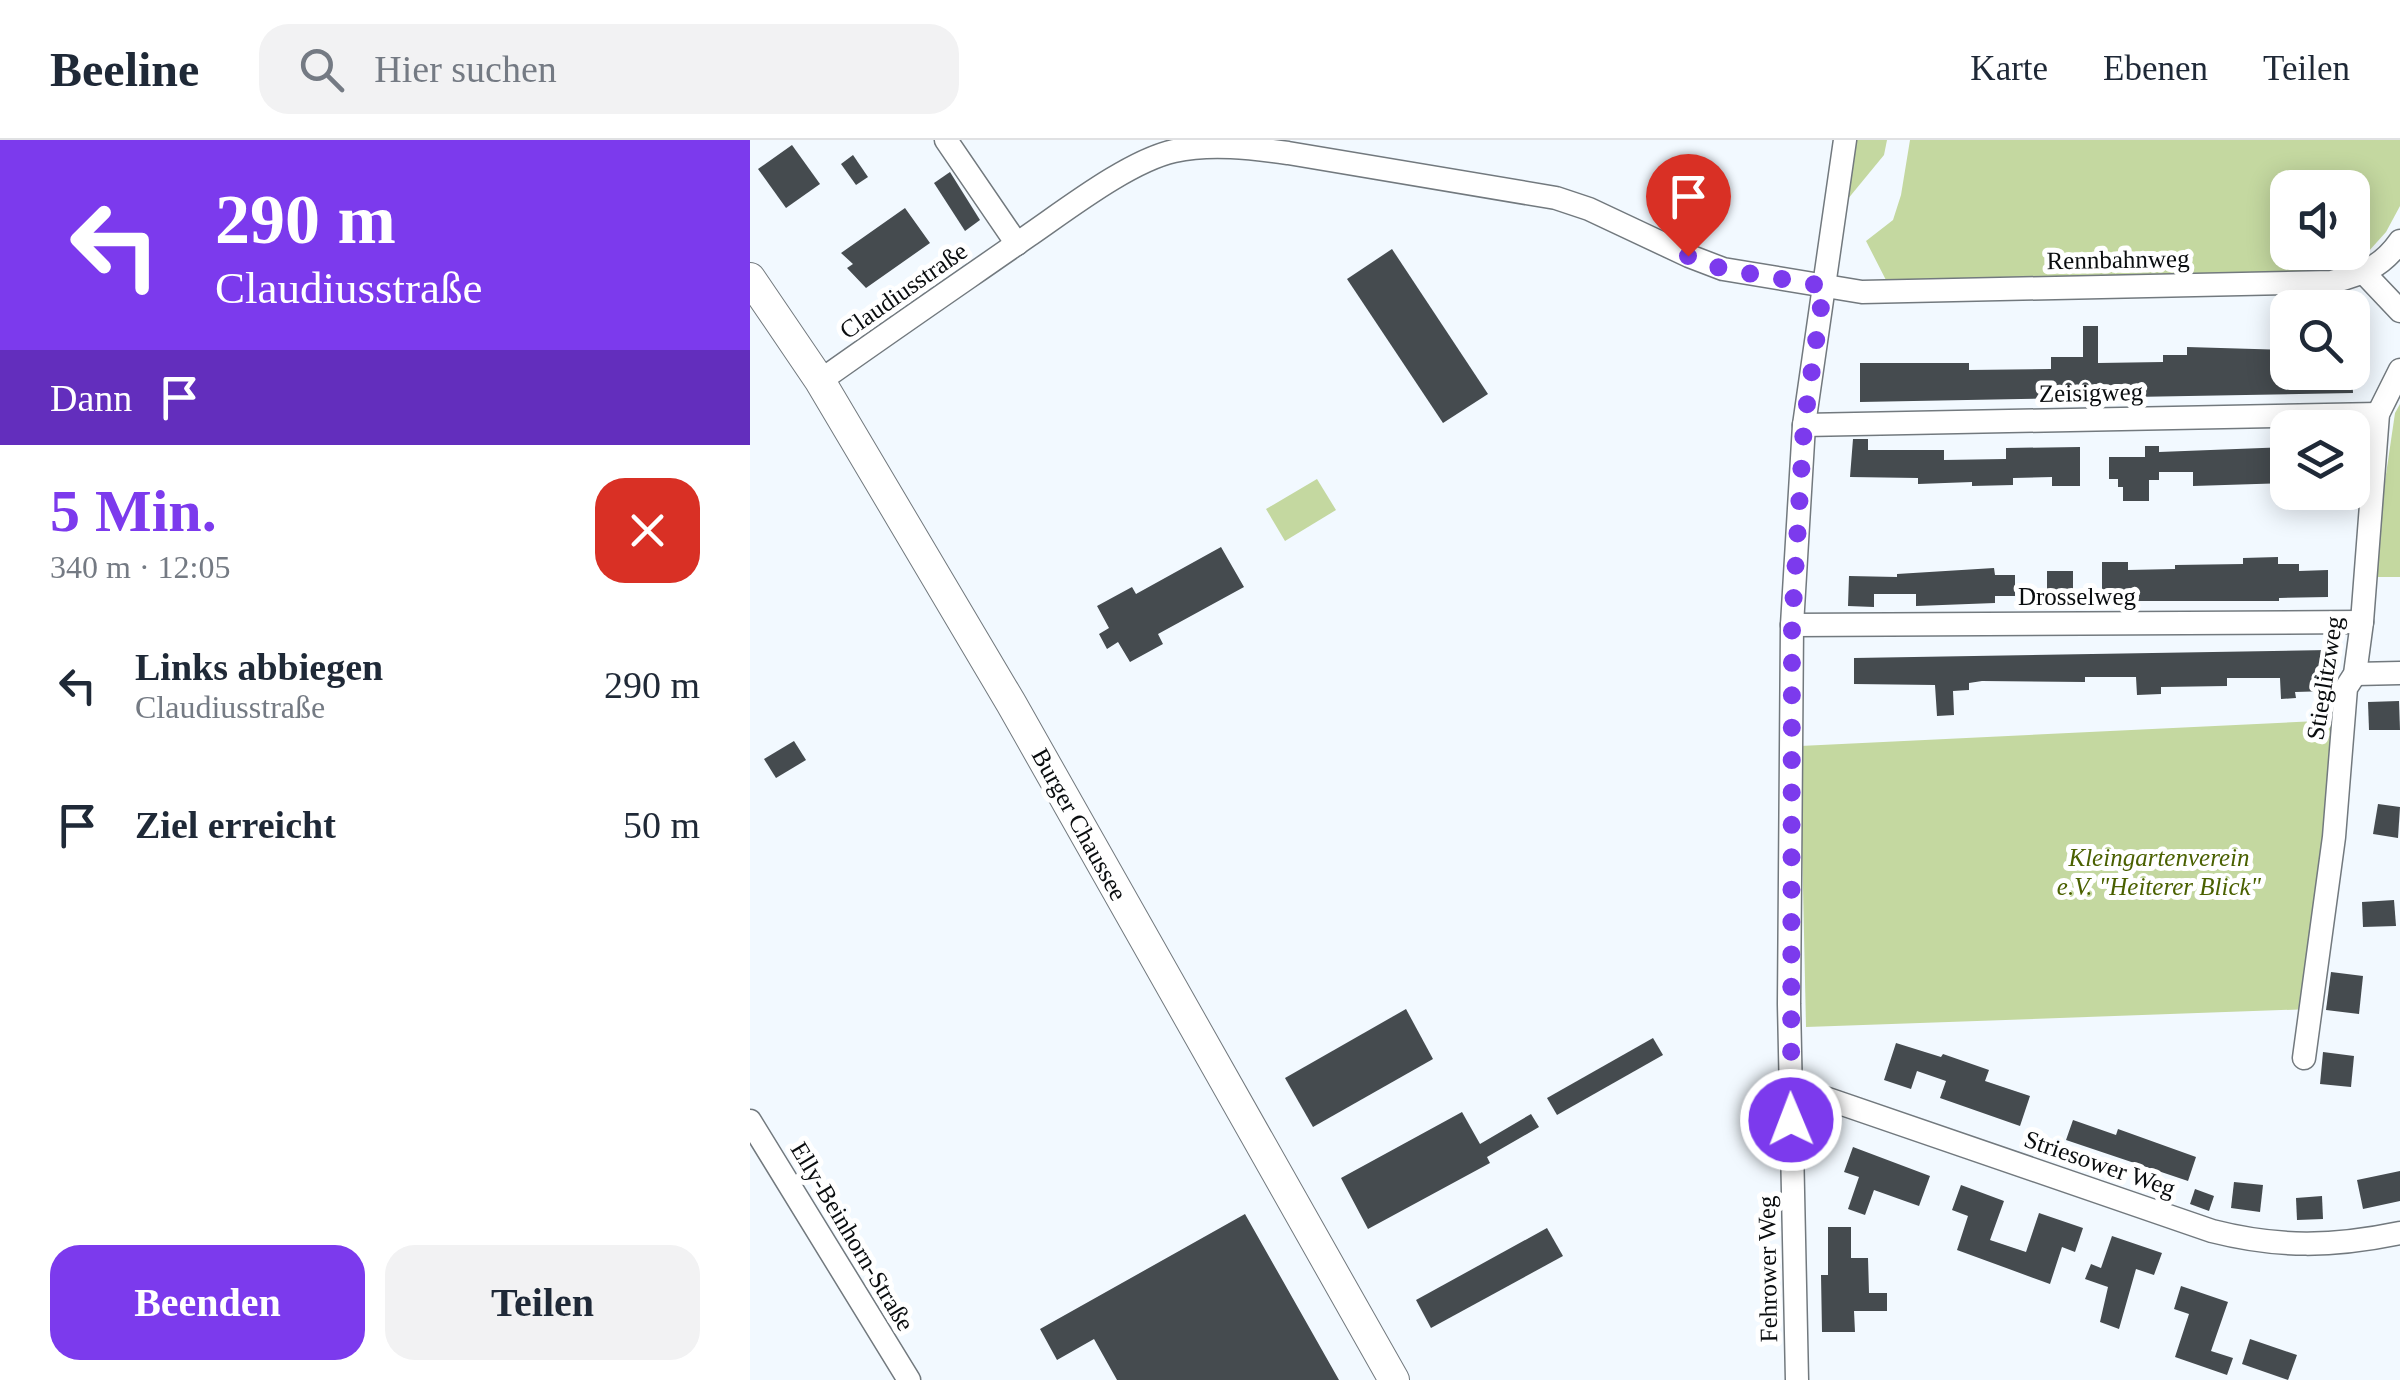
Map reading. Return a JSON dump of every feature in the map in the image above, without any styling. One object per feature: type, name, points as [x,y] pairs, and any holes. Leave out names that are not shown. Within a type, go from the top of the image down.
[{"type":"main road","name":"Burger Chaussee","points":[[750,278],[820,381],[1011,703],[1394,1380]]},
{"type":"street","points":[[946,140],[1017,244]]},
{"type":"street","name":"Fehrower Weg","points":[[1797,1380],[1790,1086],[1792,625],[1804,425],[1845,140]]},
{"type":"street","name":"Claudiusstraße","points":[[820,381],[1017,244],[1143,163],[1171,152],[1290,147],[1556,198],[1723,269],[1824,286]]},
{"type":"street","points":[[2400,241],[2387,260],[2364,273],[2400,310]]},
{"type":"street","name":"Rennbahnweg","points":[[1824,286],[1862,292],[2312,283],[2364,273]]},
{"type":"street","name":"Stieglitzweg","points":[[2304,1058],[2334,838],[2346,688],[2355,674],[2362,622],[2378,414],[2400,370]]},
{"type":"street","name":"Zeisigweg","points":[[1804,425],[2378,414]]},
{"type":"street","name":"Drosselweg","points":[[1792,625],[2362,622]]},
{"type":"street","points":[[2355,674],[2400,673]]},
{"type":"street","name":"Striesower Weg","points":[[1790,1086],[2250,1241],[2347,1244],[2400,1233]]},
{"type":"street","name":"Elly-Beinhorn-Straße","points":[[750,1121],[908,1380]]},
{"type":"green space","points":[[1856,140],[1887,140],[1884,155],[1847,200]]},
{"type":"green space","points":[[1910,140],[2400,140],[2400,206],[2386,232],[2370,250],[2370,170],[2270,170],[2270,270],[2331,270],[1888,284],[1866,241],[1893,220]]},
{"type":"green space","points":[[2400,404],[2400,577],[2371,577],[2395,413]]},
{"type":"green space","points":[[1317,479],[1336,510],[1285,541],[1266,509]]},
{"type":"green space","name":"Kleingartenverein e.V. \"Heiterer Blick\"","points":[[2338,720],[2312,1009],[1806,1027],[1800,746]]},
{"type":"building","points":[[792,145],[820,184],[786,208],[758,169]]},
{"type":"building","points":[[853,155],[868,177],[856,185],[841,164]]},
{"type":"building","points":[[950,172],[980,220],[965,231],[934,183]]},
{"type":"building","points":[[905,208],[930,243],[866,288],[847,268],[853,264],[841,253]]},
{"type":"building","points":[[1392,249],[1488,394],[1443,423],[1347,279]]},
{"type":"building","points":[[2083,326],[2098,326],[2098,363],[2163,362],[2163,355],[2187,355],[2187,347],[2270,349],[2270,390],[2353,393],[1860,402],[1860,363],[1969,363],[1969,370],[2051,369],[2051,357],[2083,357]]},
{"type":"building","points":[[1853,439],[1868,439],[1868,450],[1944,450],[1944,460],[2006,459],[2006,448],[2080,447],[2080,486],[2052,486],[2052,477],[2013,478],[2013,485],[1972,486],[1972,482],[1918,484],[1918,478],[1850,477]]},
{"type":"building","points":[[2145,446],[2159,446],[2159,452],[2270,448],[2270,484],[2193,486],[2193,472],[2159,472],[2159,480],[2149,480],[2149,501],[2123,501],[2123,487],[2118,487],[2118,479],[2109,479],[2109,457],[2145,457]]},
{"type":"building","points":[[1221,547],[1244,587],[1158,634],[1163,644],[1130,662],[1118,642],[1107,649],[1099,634],[1109,628],[1097,606],[1132,587],[1136,594]]},
{"type":"building","points":[[2278,557],[2278,564],[2299,564],[2299,571],[2328,570],[2328,597],[2279,601],[2102,601],[2102,562],[2128,562],[2128,570],[2175,569],[2175,565],[2243,564],[2243,558]]},
{"type":"building","points":[[1994,568],[1995,575],[2015,575],[2015,596],[1995,596],[1995,603],[1916,606],[1916,594],[1874,594],[1874,607],[1848,606],[1849,576],[1897,577]]},
{"type":"building","points":[[2047,571],[2073,571],[2073,604],[2047,604]]},
{"type":"building","points":[[2328,650],[2329,691],[2295,692],[2296,698],[2281,699],[2280,678],[2227,678],[2227,686],[2161,687],[2161,694],[2137,695],[2136,677],[2085,677],[2085,682],[1982,681],[1969,683],[1969,690],[1953,691],[1954,715],[1937,716],[1935,685],[1854,684],[1854,658]]},
{"type":"building","points":[[2399,701],[2400,730],[2369,730],[2368,702]]},
{"type":"building","points":[[794,741],[806,760],[776,778],[764,759]]},
{"type":"building","points":[[2378,804],[2400,807],[2398,838],[2373,834]]},
{"type":"building","points":[[2394,900],[2396,926],[2363,927],[2362,902]]},
{"type":"building","points":[[2331,972],[2363,976],[2359,1014],[2326,1010]]},
{"type":"building","points":[[1406,1009],[1433,1059],[1313,1127],[1285,1078]]},
{"type":"building","points":[[1653,1038],[1663,1055],[1557,1115],[1547,1098]]},
{"type":"building","points":[[1896,1043],[1989,1070],[1985,1081],[2030,1096],[2020,1126],[1940,1098],[1946,1081],[1917,1071],[1911,1089],[1884,1080]]},
{"type":"building","points":[[2323,1052],[2354,1056],[2351,1087],[2320,1084]]},
{"type":"building","points":[[1462,1112],[1480,1144],[1531,1114],[1539,1127],[1487,1157],[1490,1163],[1368,1229],[1341,1178]]},
{"type":"building","points":[[2073,1120],[2116,1135],[2118,1129],[2196,1157],[2188,1181],[2066,1140]]},
{"type":"building","points":[[1853,1147],[1930,1176],[1919,1206],[1874,1190],[1865,1215],[1848,1209],[1859,1177],[1844,1172]]},
{"type":"building","points":[[2400,1171],[2400,1201],[2363,1209],[2357,1180]]},
{"type":"building","points":[[2234,1182],[2263,1185],[2260,1212],[2231,1208]]},
{"type":"building","points":[[1961,1185],[2004,1201],[1990,1240],[2026,1252],[2039,1213],[2083,1228],[2075,1252],[2062,1247],[2050,1284],[1957,1250],[1968,1216],[1952,1210]]},
{"type":"building","points":[[2195,1189],[2214,1196],[2209,1211],[2190,1204]]},
{"type":"building","points":[[2322,1196],[2323,1219],[2297,1220],[2296,1198]]},
{"type":"building","points":[[1245,1214],[1339,1380],[1117,1380],[1094,1339],[1057,1360],[1040,1329]]},
{"type":"building","points":[[1828,1227],[1851,1227],[1851,1258],[1868,1258],[1869,1293],[1887,1293],[1887,1311],[1854,1311],[1855,1332],[1822,1332],[1821,1275],[1828,1275]]},
{"type":"building","points":[[1547,1228],[1563,1256],[1431,1328],[1416,1300]]},
{"type":"building","points":[[2112,1236],[2162,1253],[2154,1275],[2136,1269],[2119,1329],[2100,1322],[2108,1287],[2085,1279],[2091,1264],[2101,1268]]},
{"type":"building","points":[[2181,1286],[2228,1302],[2211,1351],[2233,1358],[2227,1375],[2175,1357],[2189,1314],[2174,1309]]},
{"type":"building","points":[[2250,1339],[2297,1355],[2288,1380],[2242,1364]]},
{"type":"route","points":[[1688,256],[1723,269],[1824,286],[1804,425],[1792,625],[1791,1120]]}]
